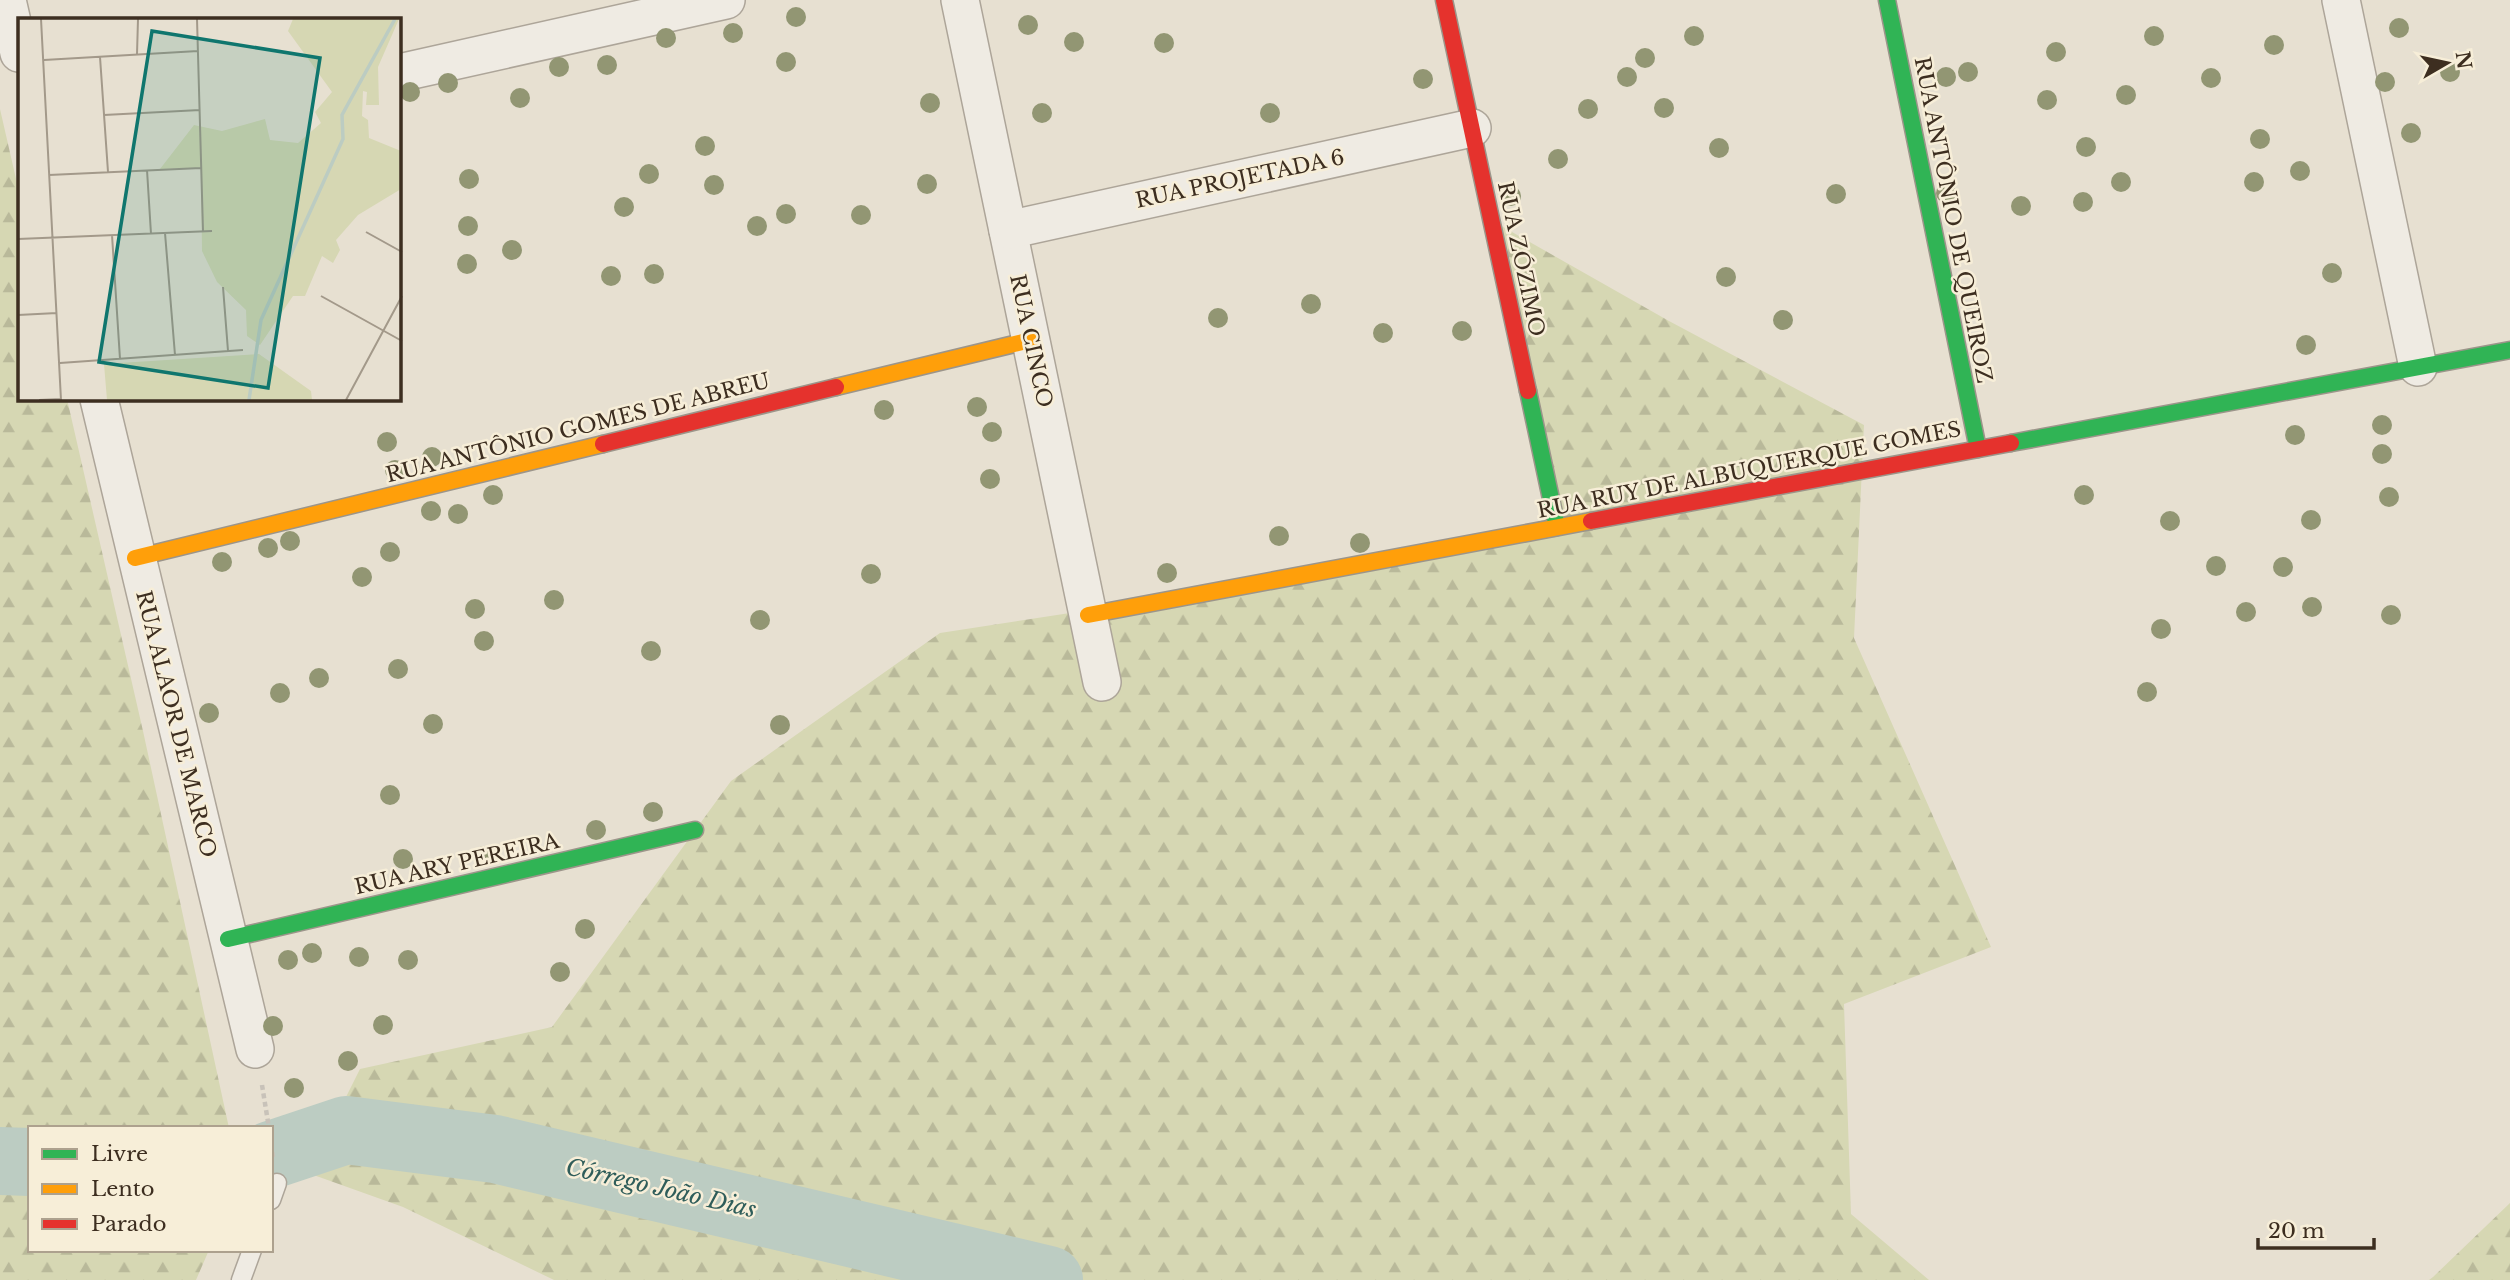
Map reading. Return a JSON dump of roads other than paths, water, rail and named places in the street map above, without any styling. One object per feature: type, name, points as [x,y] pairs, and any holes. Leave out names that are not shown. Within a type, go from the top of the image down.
[{"type":"street","points":[[7,0],[18,49]]},
{"type":"street","points":[[401,74],[726,0]]},
{"type":"street","name":"RUA CINCO","points":[[960,0],[1102,682]]},
{"type":"street","name":"RUA ZÓZIMO","points":[[1444,0],[1557,527]]},
{"type":"street","name":"RUA ANTÔNIO DE QUEIROZ","points":[[1887,0],[1978,449]]},
{"type":"street","points":[[2341,0],[2418,367]]},
{"type":"street","name":"RUA PROJETADA 6","points":[[1008,230],[1472,128]]},
{"type":"street","name":"RUA ANTÔNIO GOMES DE ABREU","points":[[135,558],[1031,340]]},
{"type":"street","name":"RUA RUY DE ALBUQUERQUE GOMES","points":[[1088,615],[2510,350]]},
{"type":"street","name":"RUA ALAOR DE MARCO","points":[[99,401],[255,1049]]},
{"type":"street","name":"RUA ARY PEREIRA","points":[[229,939],[695,830]]},
{"type":"lane","points":[[241,1280],[251,1252]]},
{"type":"waterway","name":"Córrego João Dias","points":[[273,1154],[346,1130],[495,1149],[1049,1280]]},
{"type":"waterway","name":"Córrego João Dias","points":[[0,1161],[28,1162]]}]
